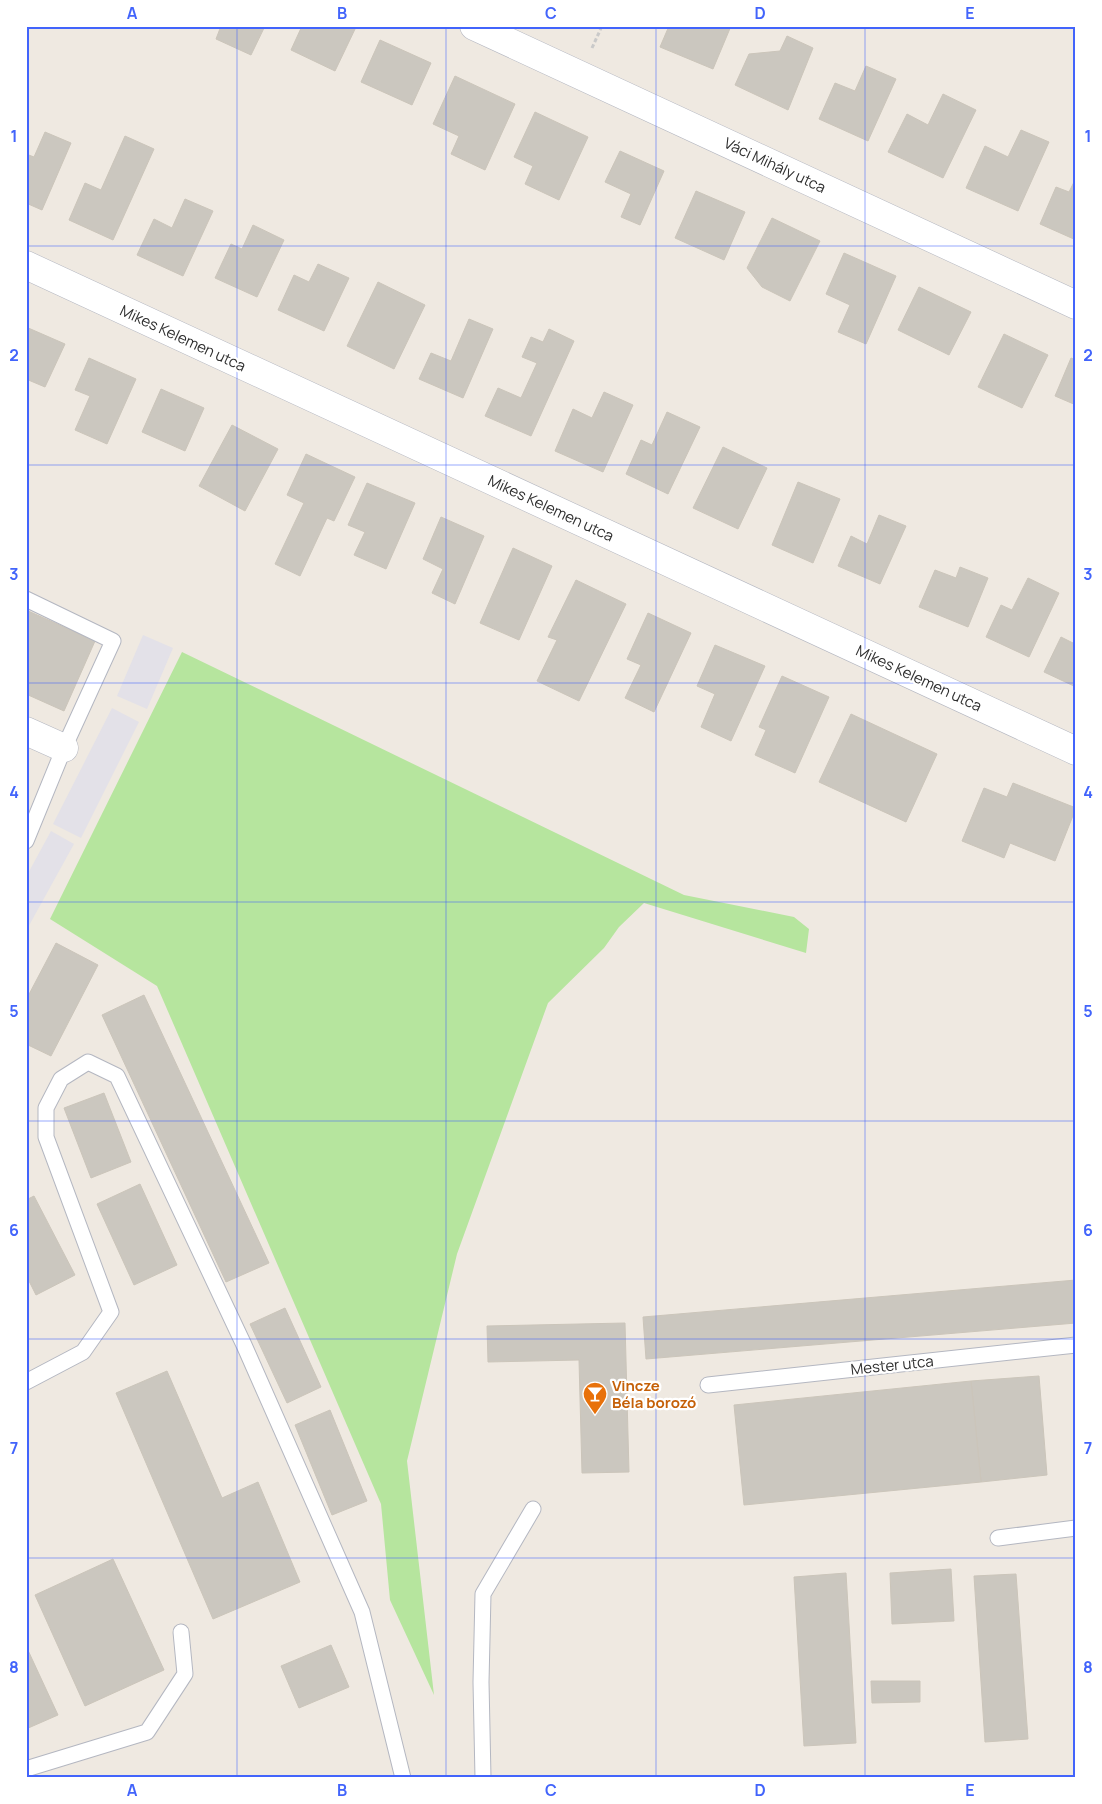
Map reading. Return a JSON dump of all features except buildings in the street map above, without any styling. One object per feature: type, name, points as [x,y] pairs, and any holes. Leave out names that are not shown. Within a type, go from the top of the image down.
[{"type":"street","name":"Váci Mihály utca","points":[[474,26],[1076,305]]},
{"type":"street","name":"Mikes Kelemen utca","points":[[26,265],[1076,751]]},
{"type":"street","points":[[26,731],[64,748]]},
{"type":"lane","points":[[26,599],[113,641],[64,748],[26,841]]},
{"type":"lane","points":[[26,1382],[83,1352],[111,1312],[46,1137],[46,1108],[61,1079],[88,1062],[117,1076],[244,1345],[362,1612],[403,1778]]},
{"type":"lane","name":"Mester utca","points":[[708,1385],[1076,1345]]},
{"type":"lane","points":[[483,1778],[481,1682],[483,1594],[533,1509]]},
{"type":"lane","points":[[998,1538],[1076,1528]]},
{"type":"lane","points":[[26,1769],[147,1732],[185,1674],[181,1632]]},
{"type":"shaded area","points":[[143,635],[173,648],[147,709],[117,696]]},
{"type":"shaded area","points":[[112,708],[139,722],[81,838],[53,824]]},
{"type":"shaded area","points":[[51,831],[74,844],[26,931],[26,877]]},
{"type":"green space","points":[[182,652],[684,895],[794,917],[809,929],[806,953],[644,903],[619,927],[604,948],[548,1003],[457,1254],[407,1461],[434,1695],[390,1600],[381,1504],[157,986],[50,919]]},
{"type":"place","name":"Vincze Béla borozó","points":[[595,1415]]}]
